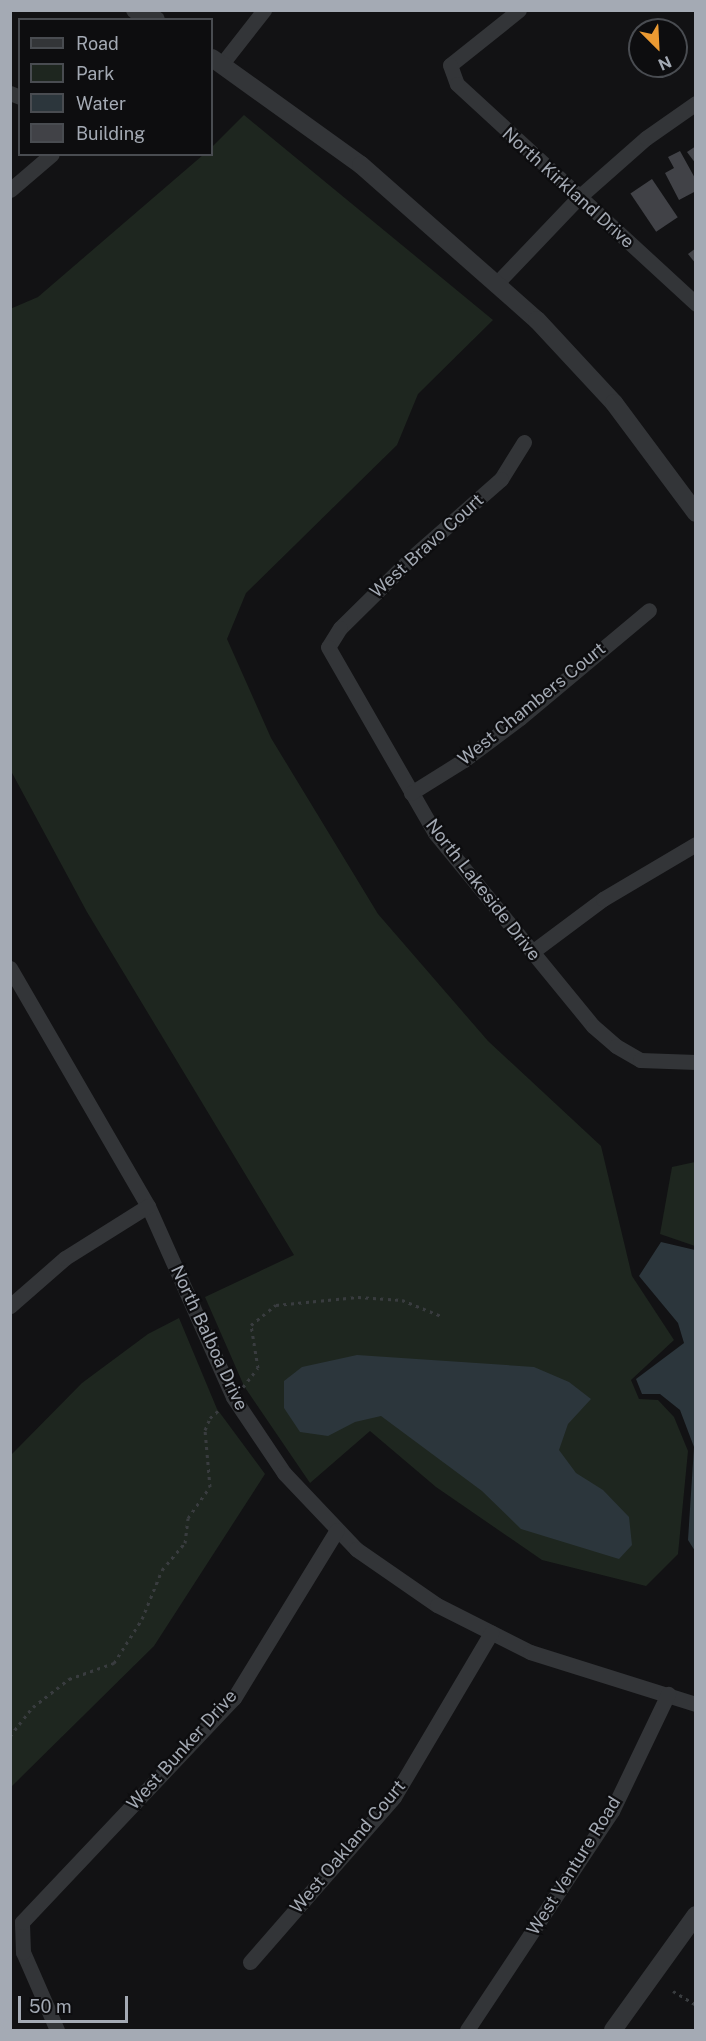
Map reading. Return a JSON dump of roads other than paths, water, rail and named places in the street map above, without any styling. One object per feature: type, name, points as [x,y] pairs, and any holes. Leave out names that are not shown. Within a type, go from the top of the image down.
[{"type":"street","points":[[264,10],[216,61],[361,165],[497,283],[614,403],[696,513]]},
{"type":"street","name":"North Kirkland Drive","points":[[519,10],[450,65],[457,84],[696,304]]},
{"type":"street","points":[[497,283],[579,197],[646,138],[696,103]]},
{"type":"street","points":[[10,190],[50,156]]},
{"type":"street","name":"West Bravo Court","points":[[328,647],[340,628],[402,567],[501,479],[524,442]]},
{"type":"street","name":"West Chambers Court","points":[[411,793],[464,760],[520,718],[649,610]]},
{"type":"street","name":"North Lakeside Drive","points":[[328,647],[435,833],[593,1026],[616,1046],[640,1060],[696,1062]]},
{"type":"street","points":[[532,952],[603,898],[696,844]]},
{"type":"street","name":"North Balboa Drive","points":[[10,968],[148,1206],[233,1397],[284,1473],[356,1549],[436,1605],[530,1652],[696,1704]]},
{"type":"street","points":[[10,1306],[64,1258],[148,1206]]},
{"type":"street","name":"West Bunker Drive","points":[[57,2031],[22,1952],[22,1922],[234,1698],[338,1530]]},
{"type":"street","name":"West Oakland Court","points":[[250,1962],[394,1797],[491,1633]]},
{"type":"street","name":"West Venture Road","points":[[467,2031],[612,1811],[668,1694]]},
{"type":"street","points":[[613,2031],[696,1915]]},
{"type":"water","points":[[661,1242],[695,1250],[695,1551],[688,1540],[694,1447],[680,1410],[660,1394],[642,1394],[636,1379],[684,1343],[678,1323],[639,1276]]},
{"type":"water","points":[[357,1355],[534,1367],[569,1382],[591,1399],[568,1424],[559,1450],[576,1473],[603,1490],[629,1517],[632,1545],[619,1559],[521,1529],[482,1491],[381,1416],[355,1422],[328,1436],[300,1432],[284,1408],[284,1381],[302,1367]]}]
